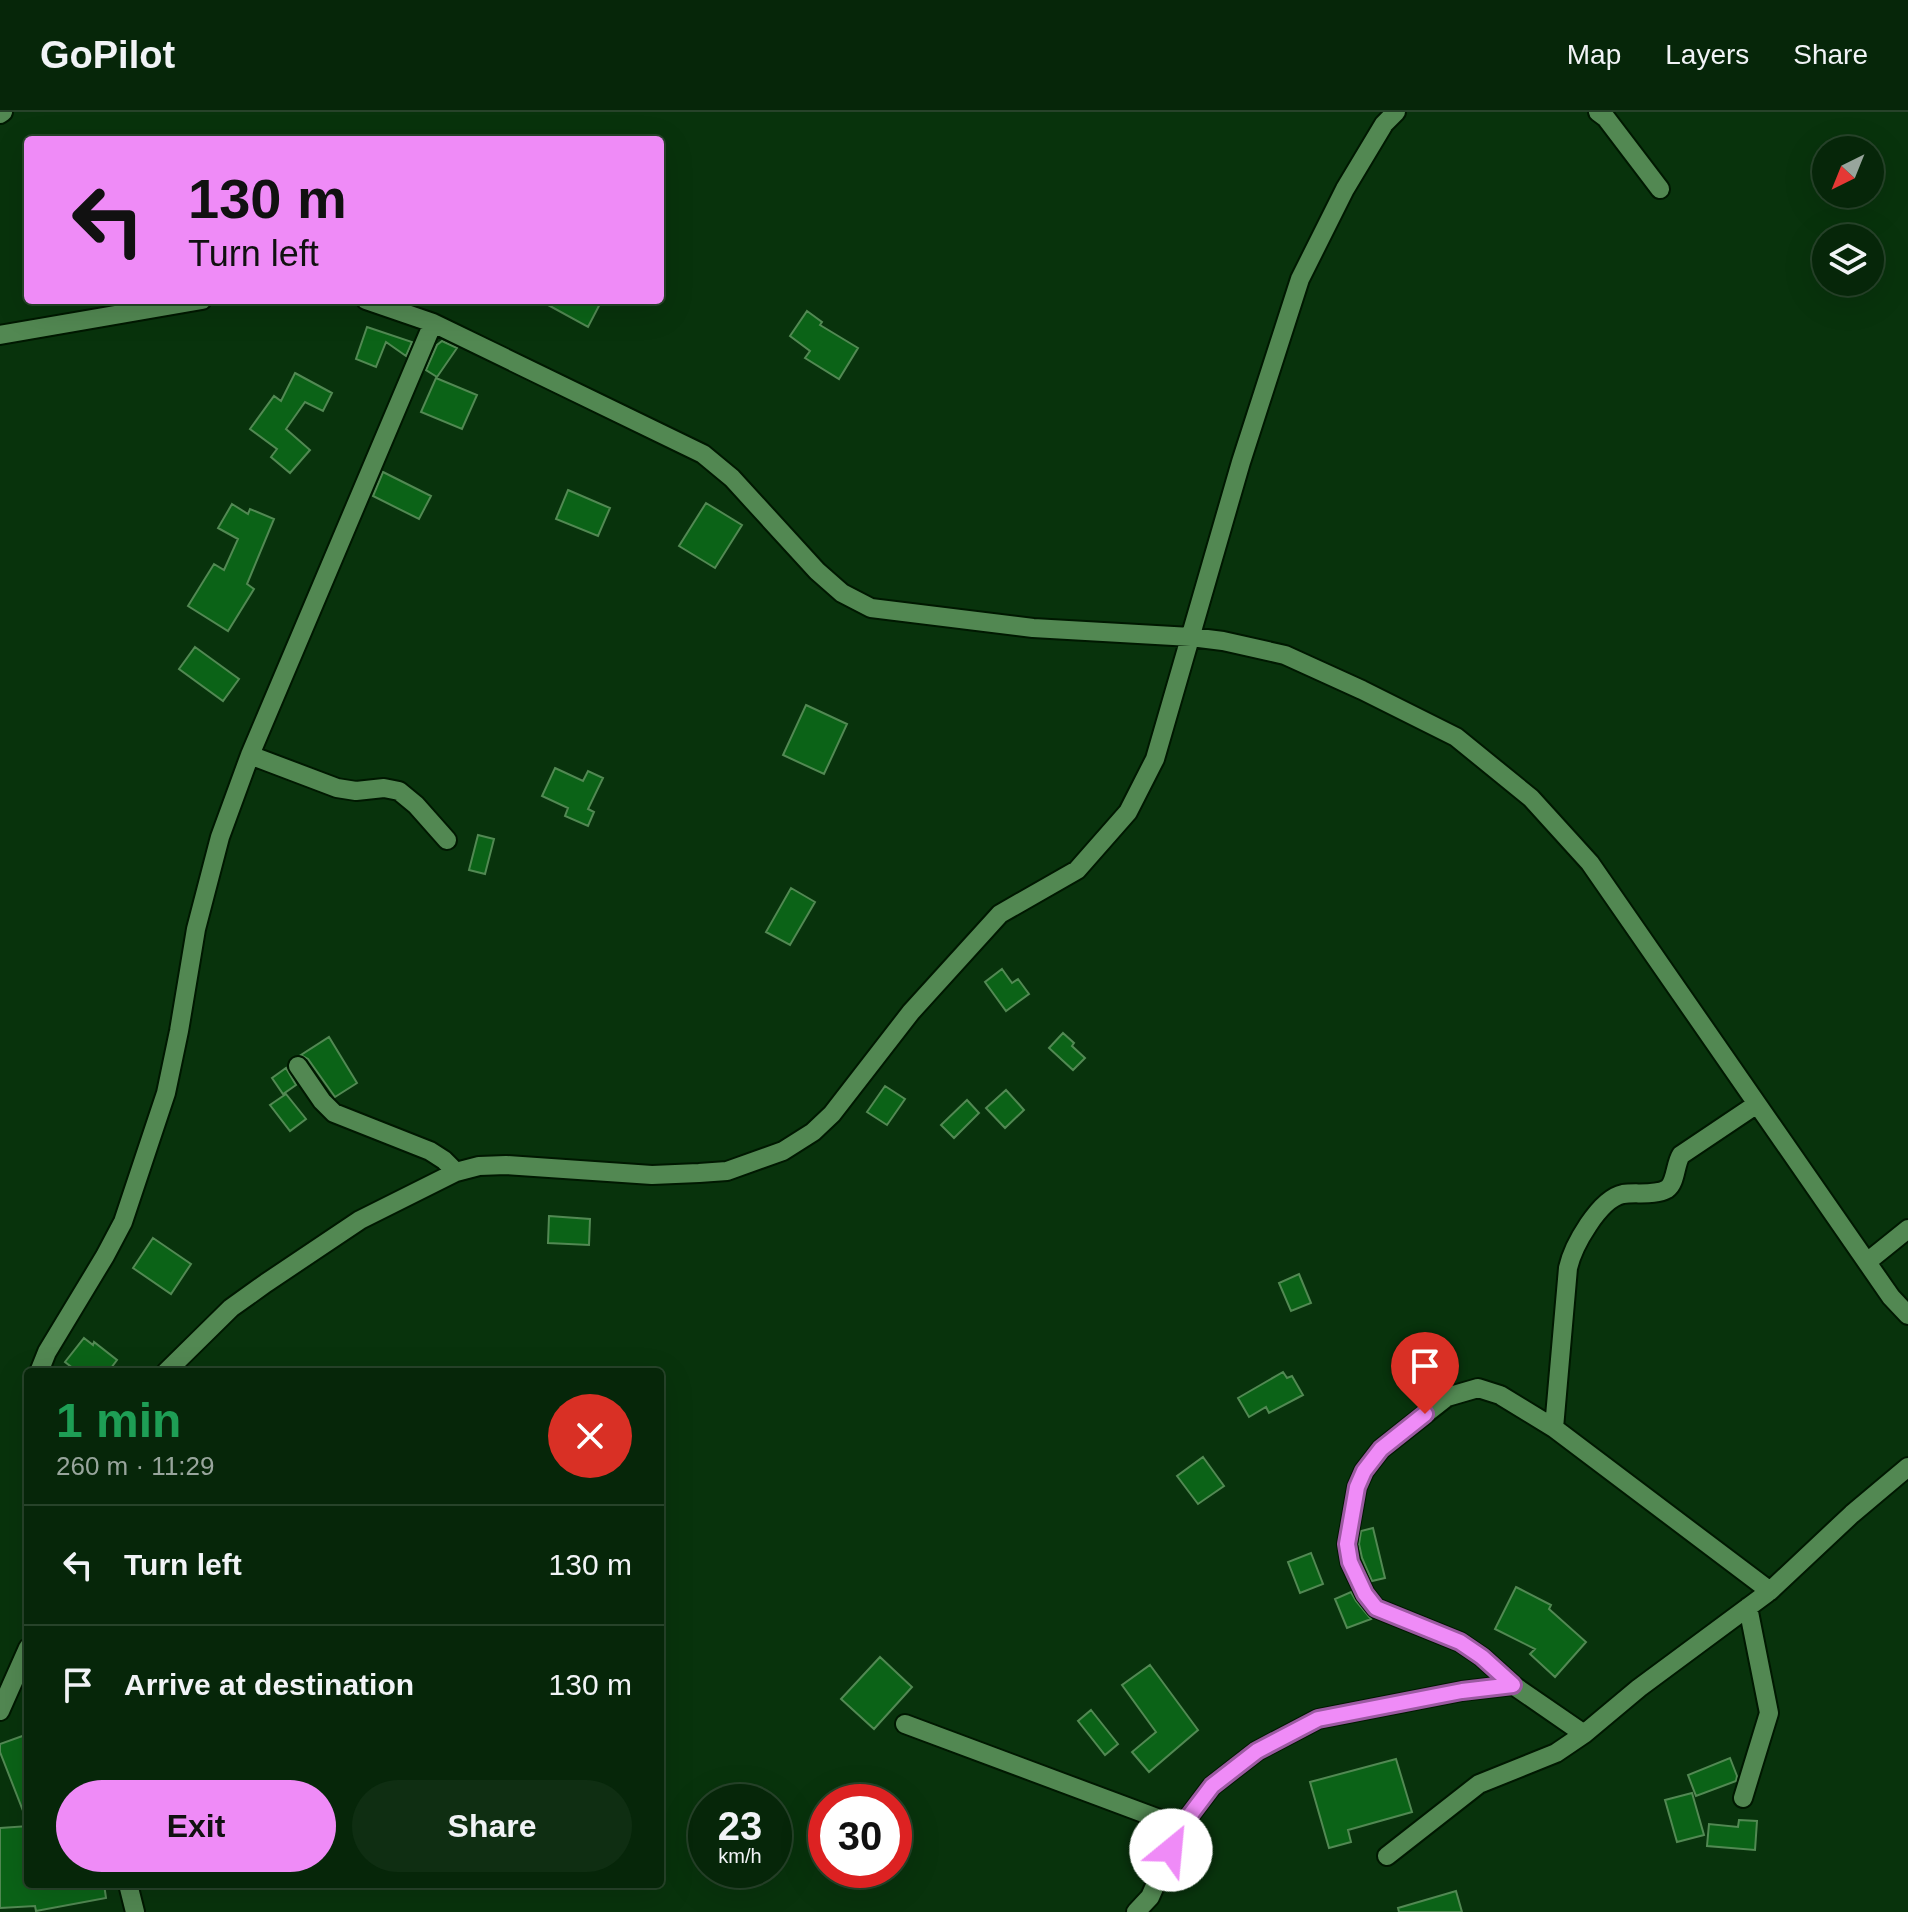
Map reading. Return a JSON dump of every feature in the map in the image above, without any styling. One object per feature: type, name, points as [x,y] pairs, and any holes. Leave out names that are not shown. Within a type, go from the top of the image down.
[{"type":"street","points":[[170,1368],[231,1308],[266,1283],[360,1220],[456,1172],[479,1166],[506,1165],[652,1175],[727,1171],[783,1151],[813,1132],[832,1114],[911,1012],[1000,914],[1077,870],[1128,812],[1155,759],[1241,462],[1300,279],[1345,189],[1384,124],[1396,112]]},
{"type":"street","points":[[1598,112],[1606,118],[1660,189]]},
{"type":"street","points":[[0,335],[179,304]]},
{"type":"street","points":[[378,304],[433,323],[703,454],[732,478],[817,571],[842,593],[871,608],[1033,628],[1223,641],[1285,655],[1456,737],[1531,798],[1590,863],[1891,1297],[1908,1315]]},
{"type":"street","points":[[41,1368],[123,1222],[166,1093],[196,929],[220,837],[250,755],[433,323]]},
{"type":"street","points":[[250,755],[337,788],[399,791],[447,840]]},
{"type":"street","points":[[298,1066],[334,1113],[430,1151],[456,1172]]},
{"type":"street","points":[[1554,1428],[1568,1268],[1576,1245],[1608,1201],[1620,1195],[1666,1189],[1672,1184],[1676,1162],[1681,1155],[1757,1104]]},
{"type":"street","points":[[1867,1262],[1908,1229]]},
{"type":"street","points":[[1584,1734],[1513,1685],[1460,1642],[1376,1608],[1365,1594],[1350,1562],[1347,1544],[1357,1487],[1364,1471],[1381,1449],[1447,1397],[1478,1388],[1500,1395],[1554,1428],[1770,1591]]},
{"type":"street","points":[[1387,1856],[1479,1784],[1556,1753],[1584,1734],[1639,1688],[1770,1591],[1852,1514],[1908,1467]]},
{"type":"street","points":[[1743,1798],[1769,1713],[1748,1607]]},
{"type":"street","points":[[0,1711],[24,1657]]},
{"type":"street","points":[[1136,1912],[1150,1897],[1181,1827],[1212,1786],[1257,1751],[1318,1719],[1462,1691],[1513,1685]]},
{"type":"street","points":[[905,1724],[1181,1827]]},
{"type":"street","points":[[129,1888],[135,1912]]},
{"type":"building","points":[[546,304],[600,304],[588,327]]},
{"type":"building","points":[[807,311],[822,322],[820,325],[858,348],[839,379],[805,358],[810,351],[790,336]]},
{"type":"building","points":[[367,327],[412,342],[406,356],[386,342],[376,367],[356,359]]},
{"type":"building","points":[[442,341],[457,348],[437,377],[426,370],[437,345]]},
{"type":"building","points":[[295,373],[332,393],[323,411],[305,402],[286,429],[310,450],[290,473],[271,457],[277,449],[250,429],[274,396],[281,401]]},
{"type":"building","points":[[436,378],[477,395],[462,429],[421,412]]},
{"type":"building","points":[[383,472],[431,496],[419,519],[373,496]]},
{"type":"building","points":[[568,490],[610,508],[598,536],[556,519]]},
{"type":"building","points":[[706,503],[742,525],[715,568],[679,546]]},
{"type":"building","points":[[232,504],[248,514],[250,509],[274,519],[247,584],[254,589],[228,631],[188,606],[214,564],[224,570],[238,539],[218,528]]},
{"type":"building","points":[[195,647],[239,679],[223,701],[179,669]]},
{"type":"building","points":[[806,705],[847,724],[824,774],[783,755]]},
{"type":"building","points":[[555,768],[583,781],[588,771],[603,778],[588,809],[594,812],[588,826],[565,816],[568,808],[542,796]]},
{"type":"building","points":[[478,835],[494,839],[485,874],[469,870]]},
{"type":"building","points":[[791,888],[815,902],[790,945],[766,932]]},
{"type":"building","points":[[1002,969],[1012,983],[1018,979],[1029,994],[1006,1011],[985,982]]},
{"type":"building","points":[[1063,1033],[1085,1058],[1073,1070],[1049,1048]]},
{"type":"building","points":[[329,1037],[357,1083],[335,1097],[308,1059],[301,1055]]},
{"type":"building","points":[[286,1068],[296,1085],[283,1094],[272,1078]]},
{"type":"building","points":[[885,1086],[905,1099],[887,1125],[867,1112]]},
{"type":"building","points":[[1006,1090],[1024,1110],[1005,1128],[986,1108]]},
{"type":"building","points":[[286,1094],[306,1119],[290,1131],[270,1105]]},
{"type":"building","points":[[967,1100],[979,1113],[954,1138],[941,1125]]},
{"type":"building","points":[[549,1216],[590,1219],[589,1245],[548,1243]]},
{"type":"building","points":[[153,1238],[191,1264],[171,1294],[133,1268]]},
{"type":"building","points":[[1299,1274],[1311,1303],[1291,1311],[1279,1283]]},
{"type":"building","points":[[84,1338],[117,1360],[111,1368],[73,1368],[65,1362]]},
{"type":"building","points":[[1438,1346],[1441,1383],[1427,1384],[1423,1348]]},
{"type":"building","points":[[1283,1372],[1287,1378],[1292,1376],[1303,1395],[1269,1413],[1266,1407],[1249,1417],[1238,1398]]},
{"type":"building","points":[[1203,1457],[1224,1486],[1198,1504],[1177,1476]]},
{"type":"building","points":[[1373,1528],[1385,1578],[1372,1581],[1359,1544],[1361,1531]]},
{"type":"building","points":[[1311,1553],[1323,1584],[1300,1593],[1288,1562]]},
{"type":"building","points":[[1516,1587],[1551,1605],[1549,1609],[1586,1642],[1555,1677],[1530,1654],[1535,1649],[1495,1629]]},
{"type":"building","points":[[1351,1592],[1371,1619],[1347,1628],[1335,1599]]},
{"type":"building","points":[[880,1657],[912,1687],[874,1729],[841,1699]]},
{"type":"building","points":[[1150,1665],[1198,1730],[1149,1772],[1132,1752],[1156,1732],[1122,1685]]},
{"type":"building","points":[[1091,1710],[1118,1744],[1105,1755],[1078,1721]]},
{"type":"building","points":[[24,1735],[24,1813],[0,1752],[0,1744]]},
{"type":"building","points":[[1730,1758],[1736,1781],[1696,1796],[1688,1775]]},
{"type":"building","points":[[1396,1759],[1412,1812],[1348,1830],[1351,1842],[1329,1848],[1310,1782]]},
{"type":"building","points":[[1692,1793],[1704,1835],[1677,1842],[1665,1800]]},
{"type":"building","points":[[1739,1820],[1757,1821],[1755,1850],[1707,1846],[1709,1824],[1738,1827]]},
{"type":"building","points":[[24,1826],[24,1888],[105,1888],[106,1898],[36,1911],[35,1906],[0,1908],[0,1828]]},
{"type":"building","points":[[1456,1891],[1462,1912],[1399,1912],[1398,1908]]},
{"type":"route","points":[[1171,1850],[1181,1827],[1212,1786],[1257,1751],[1318,1719],[1462,1691],[1513,1685],[1460,1642],[1376,1608],[1365,1594],[1350,1562],[1347,1544],[1357,1487],[1364,1471],[1381,1449],[1425,1414]]}]
